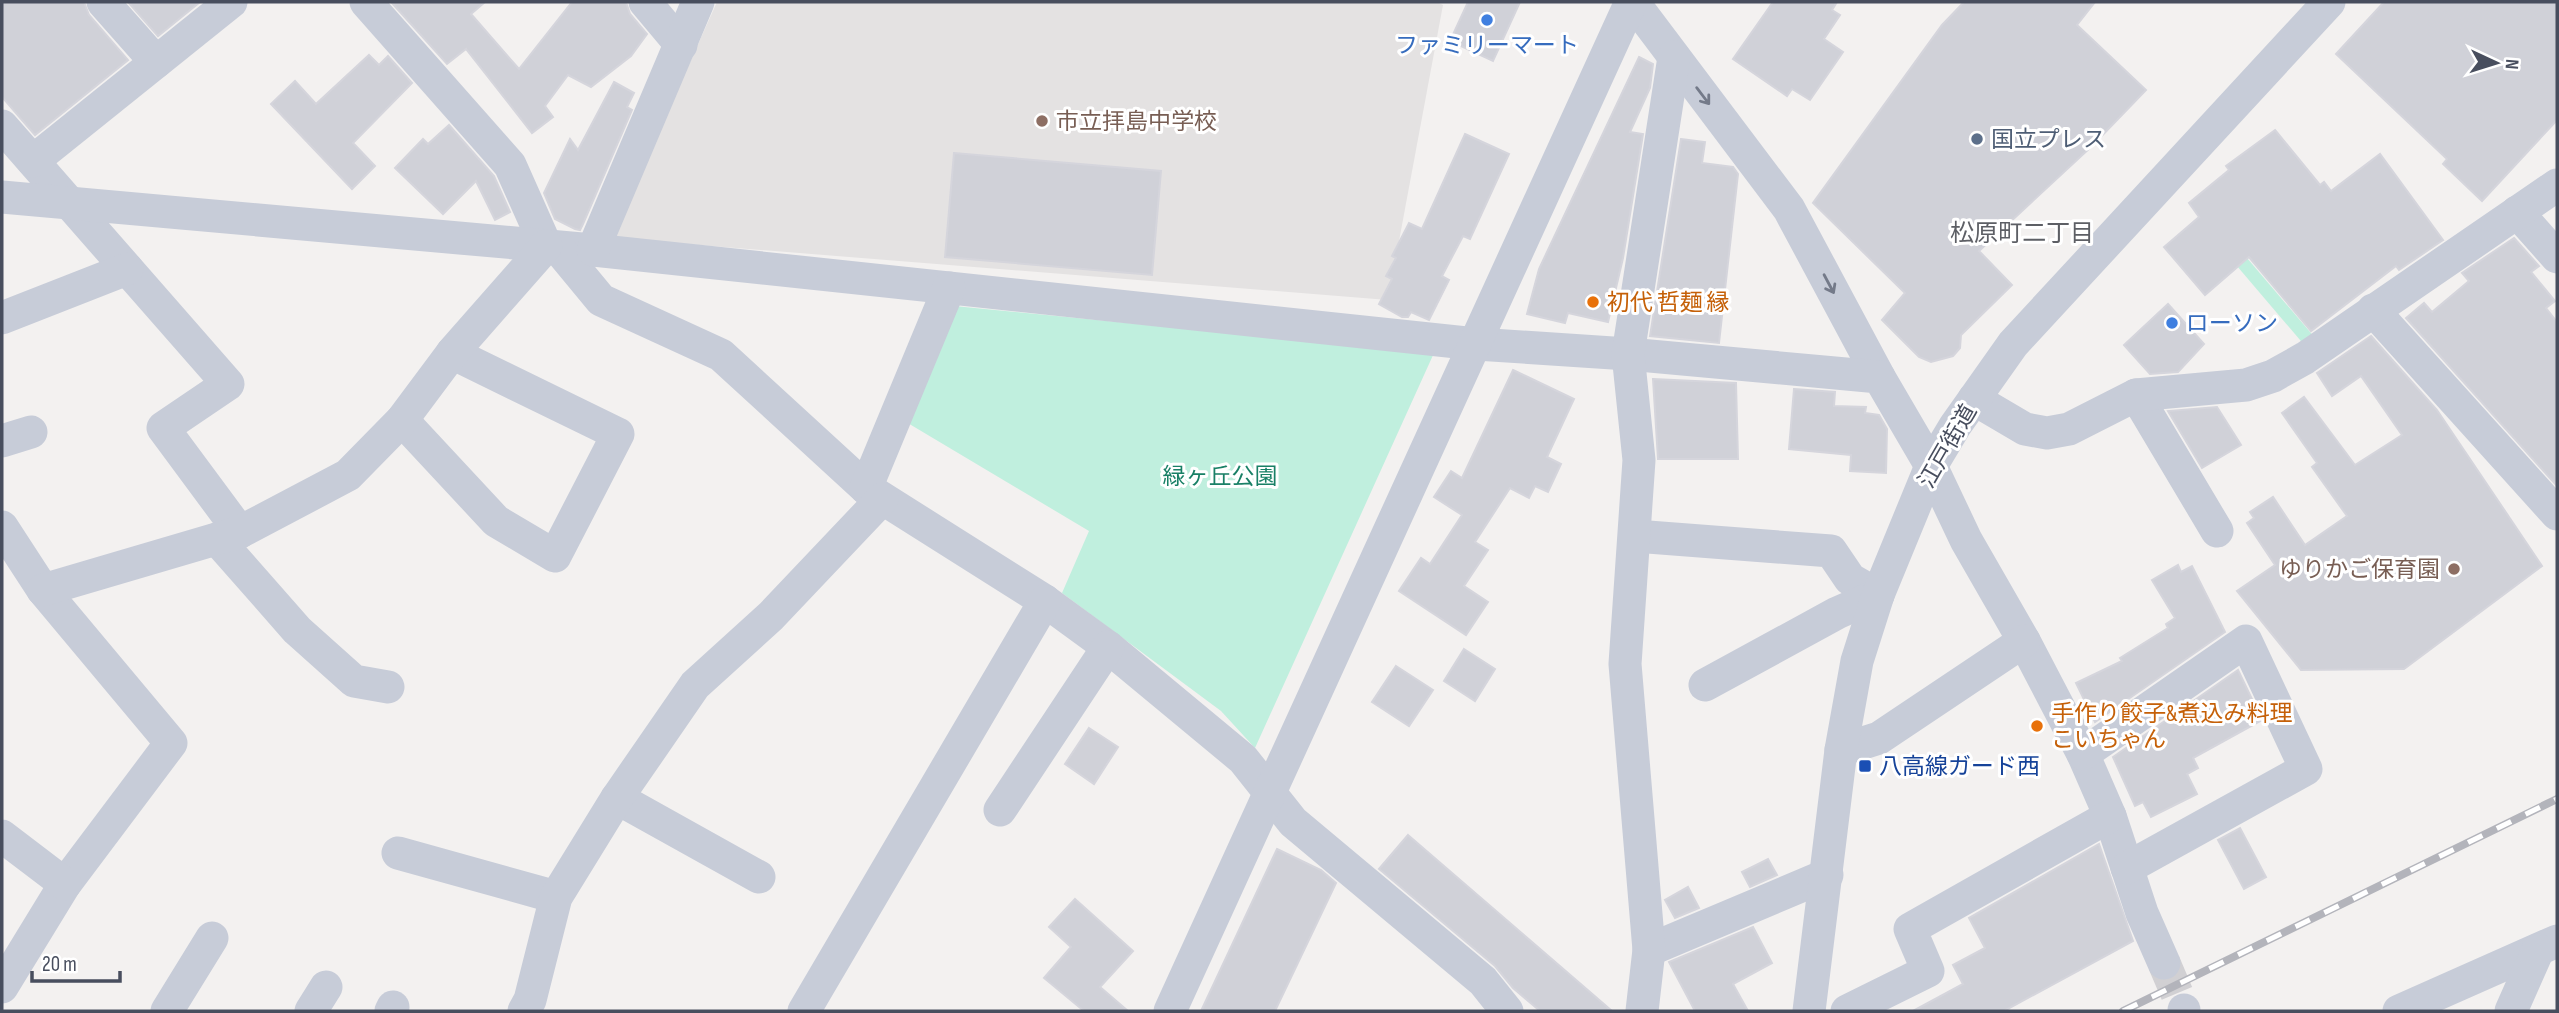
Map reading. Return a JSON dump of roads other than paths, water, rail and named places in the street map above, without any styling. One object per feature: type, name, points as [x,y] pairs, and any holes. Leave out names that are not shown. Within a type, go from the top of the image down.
[{"type":"street","points":[[103,2],[156,62]]},
{"type":"street","points":[[33,161],[231,2]]},
{"type":"street","points":[[366,2],[510,164],[552,247],[601,300],[721,355],[874,494],[1045,601],[1108,648],[1243,759],[1293,822],[1483,981],[1507,1011]]},
{"type":"street","points":[[646,2],[681,45]]},
{"type":"street","points":[[593,250],[698,2]]},
{"type":"street","points":[[1170,1011],[1632,2],[1789,209],[1879,377],[1931,466],[1966,540],[2083,754],[2110,816],[2164,963]]},
{"type":"street","name":"江戸街道","points":[[1809,1011],[1841,750],[1857,661],[1878,595],[1931,466],[2013,344],[2329,2]]},
{"type":"street","points":[[1642,1011],[1648,950],[1625,664],[1639,460],[1628,354],[1674,57]]},
{"type":"street","points":[[2,126],[228,384],[163,428],[228,536],[297,630],[354,681],[388,687]]},
{"type":"street","points":[[1974,399],[2025,429],[2047,433],[2069,429],[2136,395],[2246,385],[2273,376],[2305,358],[2557,186]]},
{"type":"street","points":[[2,197],[593,250],[1476,344],[1628,354],[1879,377]]},
{"type":"street","points":[[2517,212],[2557,257]]},
{"type":"street","points":[[43,590],[228,536],[348,475],[402,419],[452,353],[552,247]]},
{"type":"street","points":[[2,318],[127,269]]},
{"type":"street","points":[[524,1011],[530,1000],[556,897],[617,798],[695,685],[771,616],[874,494],[949,288]]},
{"type":"street","points":[[2373,310],[2557,514]]},
{"type":"street","points":[[402,419],[496,521],[555,555],[618,434],[452,353]]},
{"type":"street","points":[[2136,395],[2217,531]]},
{"type":"street","points":[[1635,536],[1830,551],[1850,579],[1878,595]]},
{"type":"street","points":[[2,987],[65,884],[171,743],[43,590],[4,537]]},
{"type":"street","points":[[1705,685],[1836,613],[1878,595]]},
{"type":"street","points":[[804,1011],[1045,601]]},
{"type":"street","points":[[2083,754],[2246,641],[2306,769],[2127,868]]},
{"type":"street","points":[[1841,750],[1879,738],[2024,642]]},
{"type":"street","points":[[1000,810],[1108,648]]},
{"type":"street","points":[[617,798],[759,877]]},
{"type":"street","points":[[1847,1011],[1928,971],[1910,929],[2110,816]]},
{"type":"street","points":[[2,836],[65,884]]},
{"type":"street","points":[[398,853],[556,897]]},
{"type":"street","points":[[1648,950],[1827,875]]},
{"type":"street","points":[[167,1011],[212,938]]},
{"type":"street","points":[[2399,1011],[2548,946]]},
{"type":"street","points":[[2511,1011],[2548,946]]},
{"type":"tunnel","points":[[2164,963],[2184,1010]]},
{"type":"railway","points":[[2123,1011],[2557,799]]},
{"type":"place","name":"ファミリーマート","points":[[1487,20]]},
{"type":"place","name":"市立拝島中学校","points":[[1042,121]]},
{"type":"place","name":"国立プレス","points":[[1977,139]]},
{"type":"place","name":"初代 哲麺 縁","points":[[1593,302]]},
{"type":"place","name":"ローソン","points":[[2172,323]]},
{"type":"place","name":"ゆりかご保育園","points":[[2454,569]]},
{"type":"place","name":"手作り餃子&煮込み料理 こいちゃん","points":[[2037,726]]},
{"type":"place","name":"八高線ガード西","points":[[1865,766]]},
{"type":"district","name":"松原町二丁目","points":[[2022,233]]},
{"type":"park label","name":"緑ヶ丘公園","points":[[1220,476]]}]
